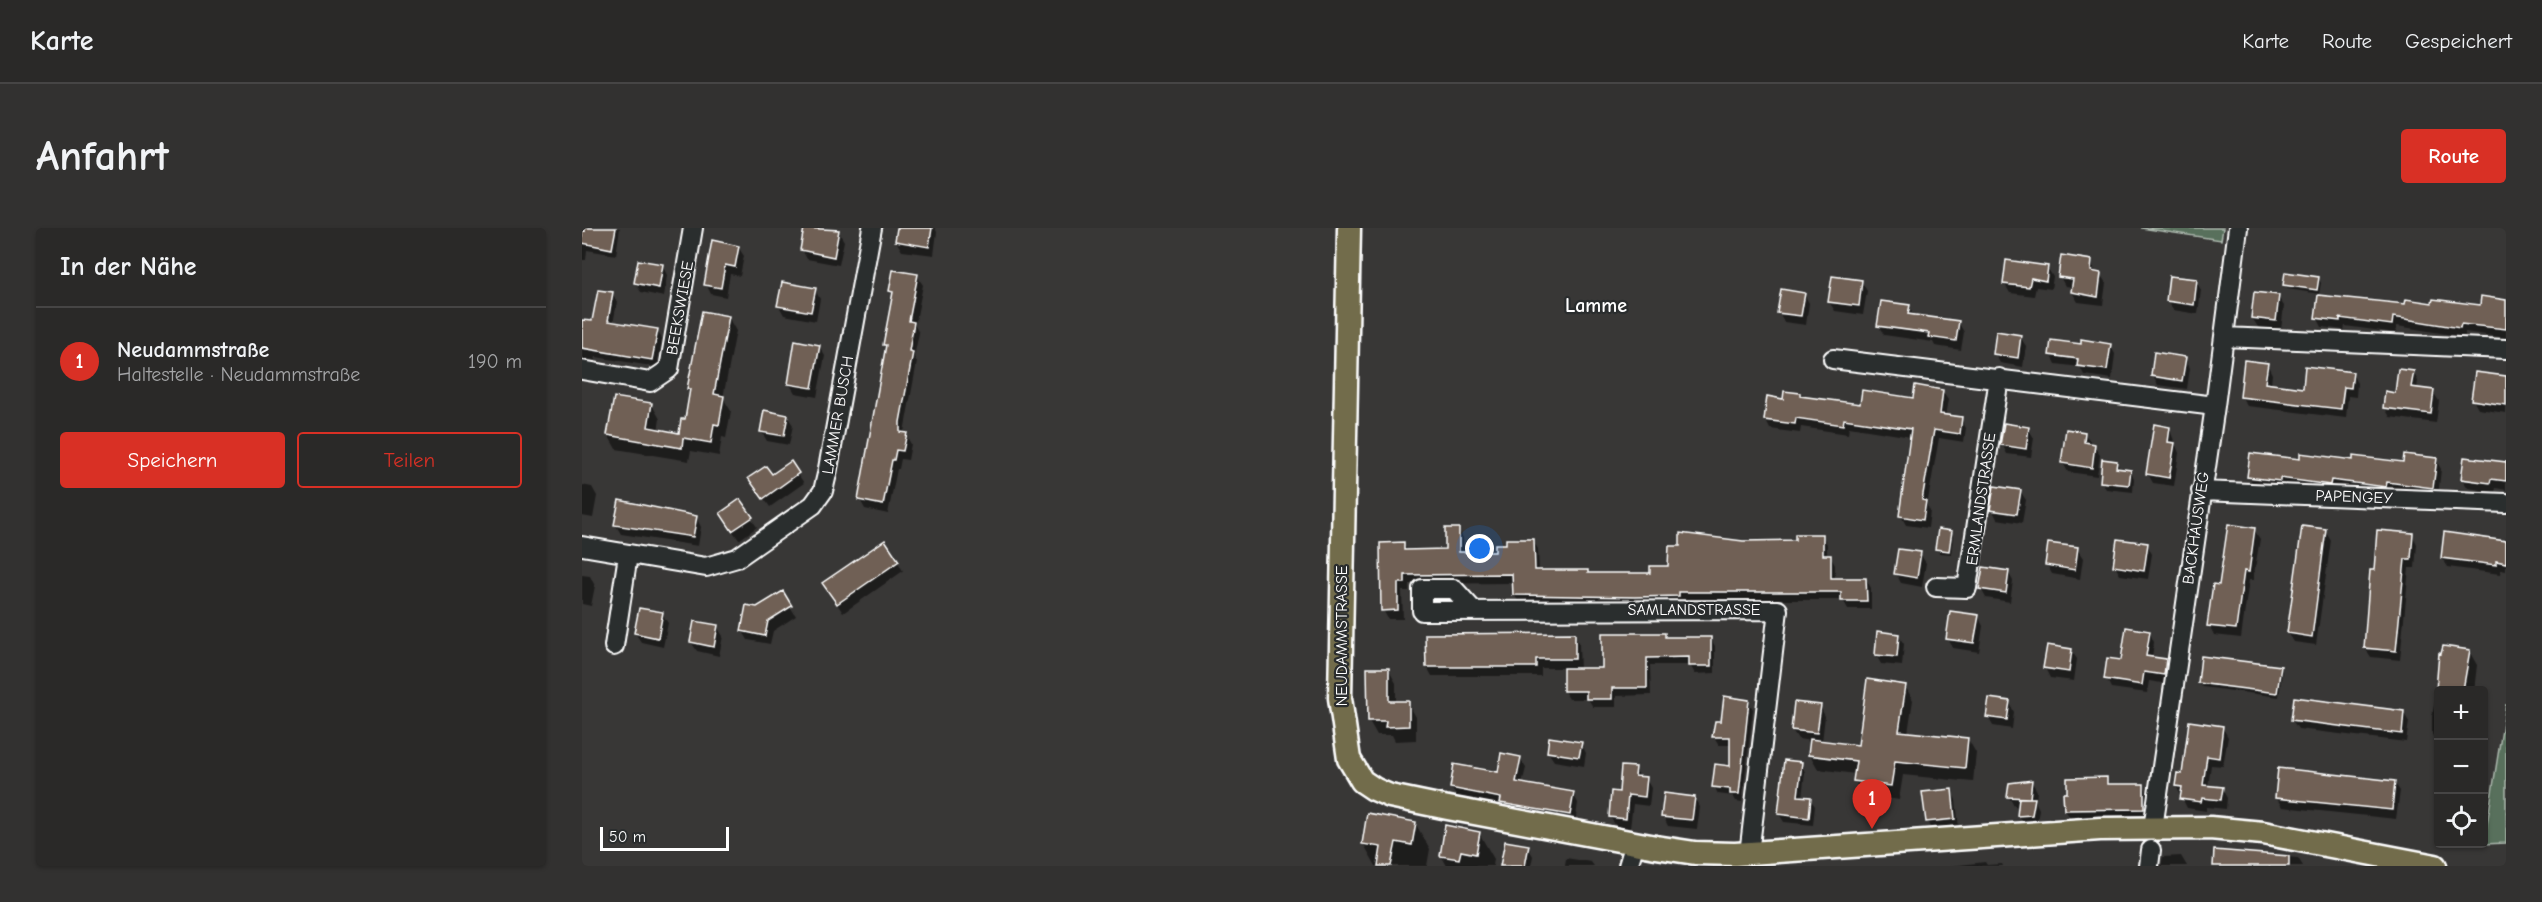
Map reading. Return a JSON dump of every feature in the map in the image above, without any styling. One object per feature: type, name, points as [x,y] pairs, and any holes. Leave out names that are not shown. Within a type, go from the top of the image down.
[{"type":"main road","name":"NEUDAMMSTRASSE","points":[[1349,228],[1340,698],[1343,728],[1352,765],[1362,781],[1390,796],[1695,853],[1749,854],[2100,829],[2210,828],[2263,833],[2434,866]]},
{"type":"street","name":"BEEKSWIESE","points":[[582,370],[650,382],[669,369],[693,228]]},
{"type":"street","name":"LAMMER BUSCH","points":[[582,546],[706,567],[723,564],[737,558],[813,505],[824,491],[872,228]]},
{"type":"street","name":"BACKHAUSWEG","points":[[2153,828],[2215,406],[2238,228]]},
{"type":"street","points":[[2224,337],[2506,349]]},
{"type":"street","points":[[1833,359],[2215,406]]},
{"type":"street","name":"ERMLANDSTRASSE","points":[[1936,587],[1967,588],[1999,378]]},
{"type":"street","name":"PAPENGEY","points":[[2201,491],[2506,503]]},
{"type":"street","points":[[614,646],[628,555]]},
{"type":"street","name":"SAMLANDSTRASSE","points":[[1473,610],[1778,610],[1749,854]]},
{"type":"street","points":[[1628,866],[1635,843]]},
{"type":"green space","points":[[2141,228],[2223,228],[2221,240]]},
{"type":"green space","points":[[2506,704],[2506,843],[2488,844],[2488,819]]},
{"type":"building","points":[[585,228],[616,228],[612,249],[582,243],[582,230],[585,231]]},
{"type":"building","points":[[804,228],[839,230],[834,257],[800,250]]},
{"type":"building","points":[[897,228],[932,228],[929,247],[895,241]]},
{"type":"building","points":[[712,240],[739,246],[735,267],[725,265],[721,288],[704,285]]},
{"type":"building","points":[[2061,255],[2092,260],[2091,271],[2101,273],[2098,297],[2071,292],[2073,279],[2058,277]]},
{"type":"building","points":[[638,260],[663,264],[659,288],[634,283]]},
{"type":"building","points":[[2006,260],[2048,266],[2046,281],[2031,278],[2029,287],[2003,284]]},
{"type":"building","points":[[893,270],[918,274],[909,321],[914,322],[909,351],[913,352],[900,422],[900,432],[907,433],[903,451],[896,450],[894,460],[892,460],[883,505],[858,500],[886,345],[883,345],[893,292],[889,291]]},
{"type":"building","points":[[2285,272],[2319,277],[2317,290],[2283,285]]},
{"type":"building","points":[[1832,276],[1862,280],[1859,306],[1828,302]]},
{"type":"building","points":[[2169,276],[2197,279],[2194,305],[2166,301]]},
{"type":"building","points":[[782,282],[816,288],[811,312],[777,306]]},
{"type":"building","points":[[1781,289],[1805,293],[1801,316],[1777,313]]},
{"type":"building","points":[[598,290],[613,292],[608,321],[658,329],[652,360],[582,348],[582,320],[592,321]]},
{"type":"building","points":[[2254,292],[2279,295],[2276,321],[2251,318]]},
{"type":"building","points":[[2318,295],[2405,304],[2406,299],[2432,303],[2433,299],[2480,305],[2481,296],[2506,300],[2506,329],[2461,324],[2460,328],[2393,317],[2392,325],[2340,318],[2340,321],[2315,318]]},
{"type":"building","points":[[1881,301],[1910,305],[1908,314],[1959,321],[1956,341],[1928,337],[1929,333],[1877,326]]},
{"type":"building","points":[[702,311],[729,316],[714,394],[724,396],[719,425],[714,424],[711,443],[683,438],[682,448],[607,435],[614,397],[652,403],[648,427],[679,433],[681,419],[685,419],[690,389],[687,389]]},
{"type":"building","points":[[1996,331],[2021,335],[2018,358],[1993,354]]},
{"type":"building","points":[[2081,339],[2111,344],[2107,370],[2077,366],[2078,359],[2049,355],[2051,340],[2081,344]]},
{"type":"building","points":[[795,340],[820,345],[812,388],[788,384]]},
{"type":"building","points":[[2154,352],[2186,357],[2182,381],[2151,376]]},
{"type":"building","points":[[2244,360],[2268,363],[2265,383],[2303,388],[2305,366],[2353,372],[2351,388],[2344,387],[2341,409],[2240,397]]},
{"type":"building","points":[[2398,369],[2414,371],[2411,387],[2434,390],[2431,414],[2383,408],[2385,391],[2395,393]]},
{"type":"building","points":[[2475,372],[2506,376],[2506,405],[2471,400]]},
{"type":"building","points":[[1915,385],[1943,390],[1940,414],[1962,417],[1960,434],[1934,430],[1922,500],[1926,501],[1923,520],[1899,516],[1911,429],[1844,419],[1843,425],[1796,418],[1795,424],[1764,420],[1767,396],[1783,399],[1784,391],[1800,393],[1800,396],[1860,404],[1862,390],[1913,398]]},
{"type":"building","points":[[764,410],[788,415],[784,436],[760,432]]},
{"type":"building","points":[[2004,423],[2029,427],[2026,449],[2000,445]]},
{"type":"building","points":[[2154,424],[2170,427],[2168,442],[2175,443],[2169,478],[2146,474]]},
{"type":"building","points":[[2066,429],[2085,432],[2084,442],[2095,444],[2092,468],[2061,463]]},
{"type":"building","points":[[2250,453],[2300,459],[2300,453],[2353,460],[2353,456],[2403,462],[2404,454],[2437,458],[2433,488],[2387,482],[2386,487],[2331,480],[2330,485],[2280,478],[2280,481],[2247,477]]},
{"type":"building","points":[[2464,457],[2506,462],[2506,481],[2491,479],[2490,483],[2461,479]]},
{"type":"building","points":[[2102,459],[2117,461],[2116,468],[2131,470],[2129,485],[2100,482]]},
{"type":"building","points":[[791,461],[799,473],[763,499],[748,478],[766,466],[772,474]]},
{"type":"building","points":[[1994,486],[2021,490],[2017,514],[1990,510]]},
{"type":"building","points":[[740,499],[753,517],[732,531],[720,513]]},
{"type":"building","points":[[619,500],[697,516],[693,537],[614,525]]},
{"type":"building","points":[[2228,524],[2255,528],[2249,572],[2244,571],[2236,629],[2207,626],[2213,584],[2219,585]]},
{"type":"building","points":[[2302,526],[2326,529],[2312,637],[2287,633]]},
{"type":"building","points":[[1445,528],[1459,528],[1459,552],[1495,552],[1495,544],[1506,544],[1506,539],[1534,539],[1535,570],[1588,570],[1588,573],[1650,573],[1650,566],[1668,566],[1669,546],[1680,546],[1680,533],[1743,541],[1795,540],[1795,534],[1823,534],[1823,555],[1831,555],[1831,578],[1866,578],[1867,601],[1841,601],[1841,592],[1679,592],[1679,596],[1635,597],[1513,595],[1512,574],[1405,575],[1405,583],[1398,583],[1398,610],[1381,611],[1380,543],[1404,542],[1404,550],[1445,549]]},
{"type":"building","points":[[1938,529],[1952,531],[1949,551],[1935,549]]},
{"type":"building","points":[[2377,530],[2413,533],[2411,559],[2405,559],[2396,651],[2364,648],[2370,570],[2374,570]]},
{"type":"building","points":[[2444,532],[2506,541],[2506,563],[2496,561],[2496,565],[2441,558]]},
{"type":"building","points":[[2117,539],[2148,543],[2144,571],[2113,566]]},
{"type":"building","points":[[885,540],[899,561],[837,604],[822,583]]},
{"type":"building","points":[[2048,543],[2078,547],[2075,570],[2045,565]]},
{"type":"building","points":[[1898,549],[1921,552],[1917,578],[1894,574]]},
{"type":"building","points":[[1983,567],[2009,571],[2006,593],[1979,589]]},
{"type":"building","points":[[783,591],[792,606],[768,621],[765,636],[741,631],[746,605],[757,607]]},
{"type":"building","points":[[639,608],[663,612],[658,638],[634,633]]},
{"type":"building","points":[[1950,611],[1979,615],[1974,643],[1946,639]]},
{"type":"building","points":[[694,621],[718,625],[714,647],[690,642]]},
{"type":"building","points":[[2126,627],[2150,631],[2146,656],[2166,659],[2164,675],[2144,672],[2142,685],[2104,679],[2107,658],[2121,660]]},
{"type":"building","points":[[1877,631],[1899,634],[1897,657],[1875,655]]},
{"type":"building","points":[[1575,633],[1575,659],[1536,659],[1536,667],[1426,667],[1425,634]]},
{"type":"building","points":[[1602,633],[1665,633],[1665,637],[1711,637],[1711,666],[1689,666],[1689,657],[1647,658],[1647,688],[1612,688],[1612,699],[1586,699],[1586,691],[1563,691],[1563,668],[1602,668]]},
{"type":"building","points":[[2047,645],[2072,649],[2069,672],[2043,668]]},
{"type":"building","points":[[2443,646],[2470,650],[2464,686],[2436,686],[2439,653],[2441,654]]},
{"type":"building","points":[[2201,656],[2281,666],[2277,693],[2198,683]]},
{"type":"building","points":[[1367,668],[1389,668],[1389,701],[1409,701],[1409,726],[1385,727],[1386,721],[1368,721]]},
{"type":"building","points":[[1867,679],[1906,685],[1899,731],[1968,738],[1965,768],[1895,761],[1891,786],[1853,781],[1856,761],[1808,755],[1810,739],[1858,745]]},
{"type":"building","points":[[1724,696],[1749,700],[1739,794],[1730,794],[1730,789],[1712,787],[1715,764],[1730,766],[1730,737],[1712,737],[1715,721],[1721,721]]},
{"type":"building","points":[[2294,697],[2404,711],[2402,734],[2291,720]]},
{"type":"building","points":[[1989,698],[2010,701],[2007,720],[1986,717]]},
{"type":"building","points":[[1794,702],[1821,705],[1817,733],[1791,730]]},
{"type":"building","points":[[2189,721],[2223,726],[2219,758],[2207,756],[2203,785],[2223,787],[2221,800],[2202,798],[2201,802],[2180,799],[2182,787],[2175,786],[2177,773],[2182,774]]},
{"type":"building","points":[[1549,737],[1582,742],[1579,757],[1547,752]]},
{"type":"building","points":[[1501,753],[1521,757],[1516,782],[1574,792],[1570,815],[1500,803],[1501,798],[1450,788],[1454,764],[1498,772]]},
{"type":"building","points":[[1784,760],[1802,762],[1798,796],[1811,797],[1809,818],[1778,814]]},
{"type":"building","points":[[1621,766],[1636,767],[1635,776],[1647,777],[1645,797],[1628,795],[1626,819],[1609,817],[1611,791],[1619,792]]},
{"type":"building","points":[[2278,768],[2395,781],[2392,810],[2275,798]]},
{"type":"building","points":[[2107,777],[2107,784],[2144,784],[2144,809],[2064,810],[2063,793],[2067,793],[2067,778]]},
{"type":"building","points":[[2032,780],[2030,798],[2007,797],[2009,783]]},
{"type":"building","points":[[1952,789],[1955,819],[1926,822],[1922,792]]},
{"type":"building","points":[[1664,793],[1695,797],[1692,820],[1661,817]]},
{"type":"building","points":[[2019,798],[2035,798],[2032,815],[2017,816]]},
{"type":"building","points":[[1367,813],[1416,822],[1412,845],[1396,842],[1391,866],[1378,866],[1381,847],[1362,844]]},
{"type":"building","points":[[1445,825],[1480,832],[1476,854],[1461,851],[1459,859],[1440,856]]},
{"type":"building","points":[[1505,841],[1529,845],[1525,866],[1500,866]]},
{"type":"building","points":[[2214,850],[2289,856],[2289,866],[2213,866]]},
{"type":"place","name":"Neudammstraße","points":[[1872,829]]},
{"type":"district","name":"Lamme","points":[[1596,305]]}]
